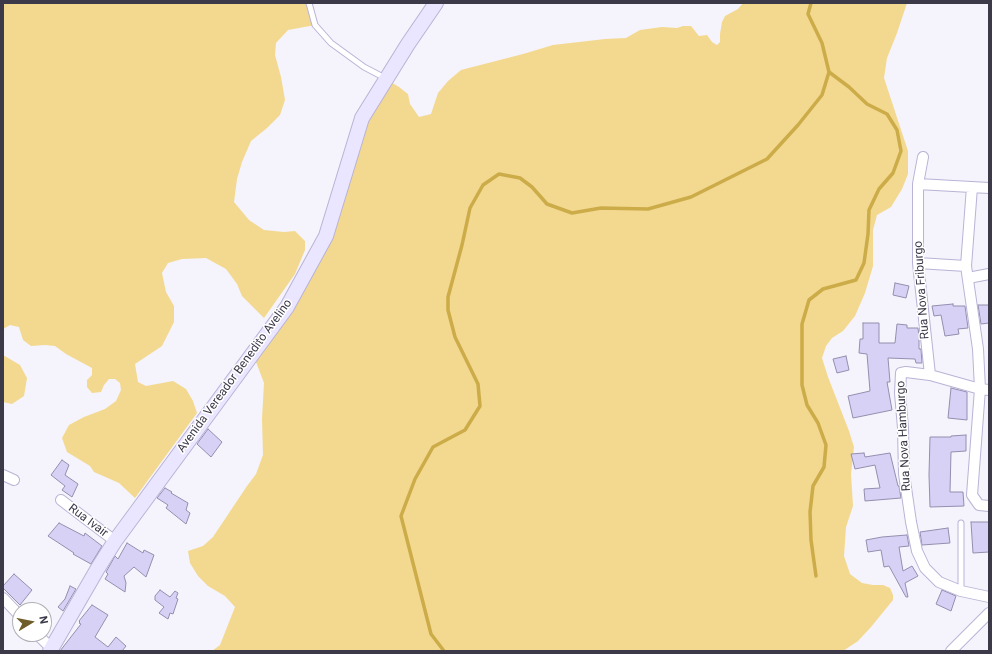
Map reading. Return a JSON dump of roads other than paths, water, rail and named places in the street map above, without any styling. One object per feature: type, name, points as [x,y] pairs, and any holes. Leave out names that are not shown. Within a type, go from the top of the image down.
[{"type":"main road","name":"Avenida Vereador Benedito Avelino","points":[[51,650],[115,541],[287,308],[326,236],[362,118],[436,3]]},
{"type":"street","name":"Rua Nova Friburgo","points":[[923,157],[918,184],[918,263],[930,375]]},
{"type":"street","points":[[918,184],[989,188]]},
{"type":"street","points":[[972,187],[966,266],[985,390],[972,495],[984,506]]},
{"type":"street","points":[[918,263],[966,266]]},
{"type":"street","points":[[968,278],[989,274]]},
{"type":"street","name":"Rua Nova Hamburgo","points":[[930,375],[906,372],[901,373],[900,393],[903,428],[904,474],[917,551],[924,568],[939,582],[989,597]]},
{"type":"street","points":[[930,375],[985,390]]},
{"type":"street","points":[[3,475],[14,480]]},
{"type":"street","name":"Rua Ivair","points":[[60,500],[115,541]]},
{"type":"street","points":[[3,598],[12,608]]},
{"type":"street","points":[[951,651],[989,613]]},
{"type":"street","points":[[44,642],[51,650]]},
{"type":"lane","points":[[309,3],[315,25],[331,43],[364,67],[386,79]]},
{"type":"lane","points":[[961,523],[962,590]]},
{"type":"waterway","points":[[444,651],[431,634],[401,516],[415,479],[433,447],[465,430],[480,406],[478,384],[455,337],[448,310],[448,297],[470,208],[483,185],[499,174],[520,178],[532,187],[547,204],[572,213],[601,208],[648,209],[691,197],[767,159],[798,125],[822,95],[829,72],[822,43],[808,14],[811,3]]},
{"type":"waterway","points":[[816,576],[811,540],[810,512],[813,486],[824,467],[826,445],[818,423],[807,405],[802,385],[802,324],[809,300],[823,289],[856,280],[864,263],[868,234],[869,210],[879,189],[893,173],[901,151],[897,130],[887,114],[867,104],[849,87],[829,72]]}]
